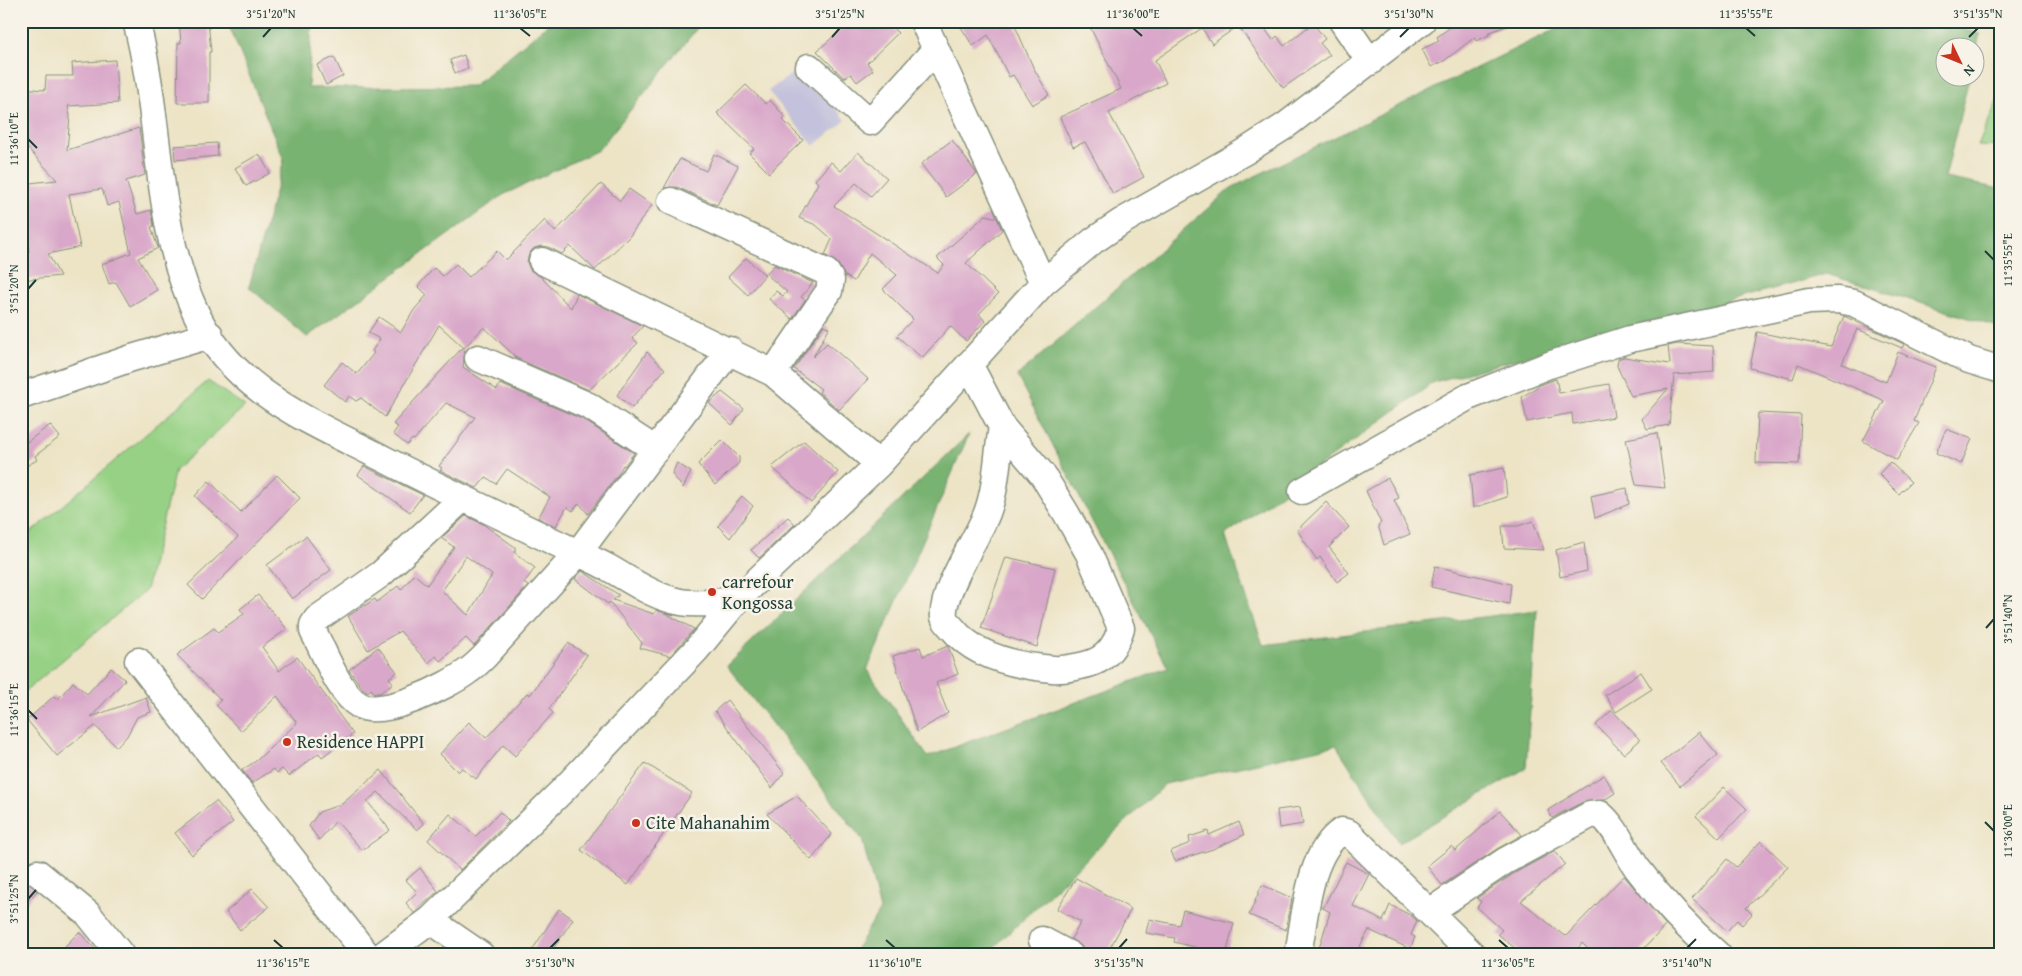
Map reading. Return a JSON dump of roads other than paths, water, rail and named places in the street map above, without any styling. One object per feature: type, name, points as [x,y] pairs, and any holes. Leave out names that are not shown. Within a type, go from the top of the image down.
[{"type":"street","points":[[136,21],[144,53],[164,197],[176,260],[197,315],[210,335],[245,378],[275,403],[308,422],[578,553],[669,600],[691,604],[738,599]]},
{"type":"street","points":[[923,21],[1043,283]]},
{"type":"street","points":[[1342,21],[1370,62]]},
{"type":"street","points":[[383,955],[430,920],[564,790],[696,650],[738,599],[879,464],[1043,283],[1093,241],[1121,222],[1285,126],[1422,21]]},
{"type":"street","points":[[810,67],[870,122],[936,49]]},
{"type":"street","points":[[671,201],[826,272],[831,280],[829,291],[773,373]]},
{"type":"street","points":[[542,261],[730,350],[773,373],[879,464]]},
{"type":"street","points":[[1302,491],[1468,397],[1549,365],[1630,339],[1809,301],[1838,300],[1854,304],[1969,360],[2001,370]]},
{"type":"street","points":[[21,396],[210,335]]},
{"type":"street","points":[[463,498],[381,574],[317,619],[313,625],[313,631],[345,693],[358,705],[369,709],[388,707],[412,699],[469,671],[578,553],[730,350]]},
{"type":"street","points":[[478,358],[589,406],[656,450]]},
{"type":"street","points":[[969,364],[1002,427],[1042,474],[1066,513],[1088,554],[1121,628],[1117,641],[1109,651],[1094,662],[1054,670],[1004,660],[973,647],[957,634],[944,619],[944,604],[949,590],[987,513],[1002,427]]},
{"type":"street","points":[[138,661],[367,955]]},
{"type":"street","points":[[1431,912],[1505,861],[1590,815],[1600,814],[1608,820],[1627,854],[1641,873],[1699,938],[1718,955]]},
{"type":"street","points":[[1298,955],[1318,863],[1335,836],[1342,831],[1349,832],[1473,955]]},
{"type":"street","points":[[38,873],[88,914],[121,955]]},
{"type":"street","points":[[430,920],[481,955]]},
{"type":"street","points":[[1042,940],[1070,955]]},
{"type":"place","name":"carrefour Kongossa","points":[[712,592]]},
{"type":"place","name":"Residence HAPPI","points":[[287,742]]},
{"type":"place","name":"Cite Mahanahim","points":[[636,823]]}]
